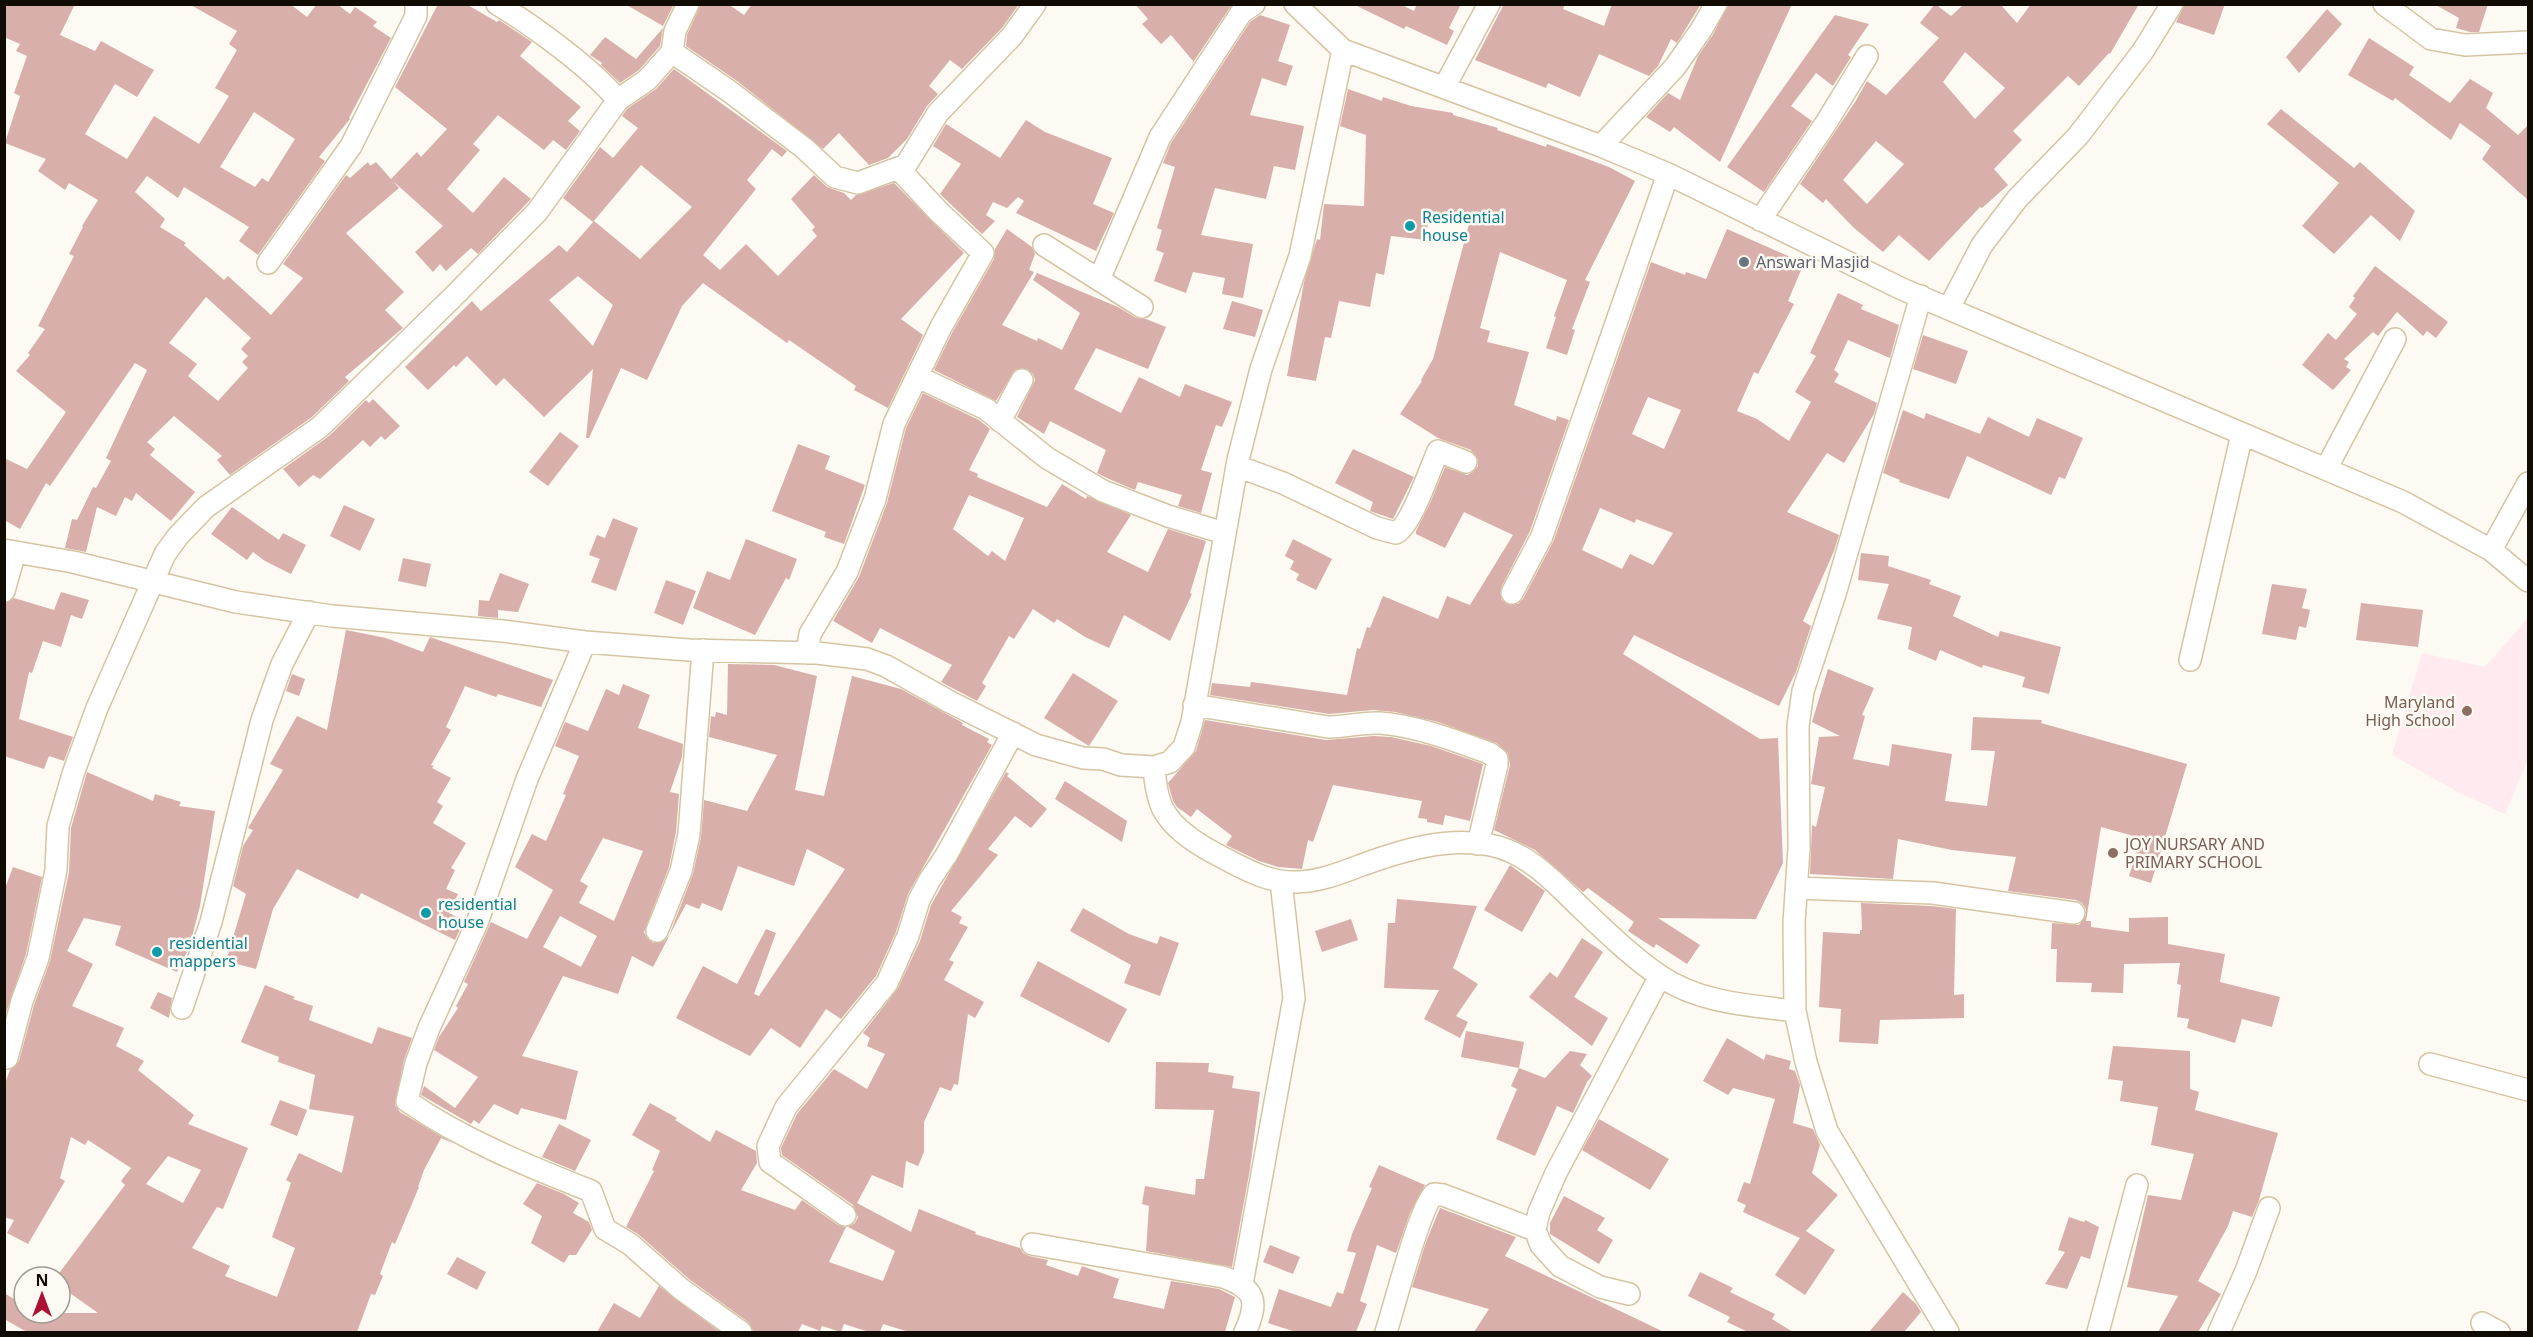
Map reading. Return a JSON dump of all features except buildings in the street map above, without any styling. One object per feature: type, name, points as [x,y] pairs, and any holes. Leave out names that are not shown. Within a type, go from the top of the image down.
[{"type":"street","points":[[268,263],[351,146],[416,16],[416,4]]},
{"type":"street","points":[[497,4],[518,17],[602,82],[618,100]]},
{"type":"street","points":[[7,1058],[22,1001],[38,958],[56,870],[58,826],[72,774],[97,708],[165,554],[178,536],[206,507],[320,427],[529,221],[618,100],[647,80],[672,52],[675,31],[688,4]]},
{"type":"street","points":[[672,52],[729,90],[804,148],[835,177],[858,183],[906,165],[938,113],[1012,36],[1035,4]]},
{"type":"street","points":[[1099,280],[1160,137],[1241,13],[1254,4]]},
{"type":"street","points":[[1295,4],[1343,50],[1445,86],[1668,174],[1921,297],[2403,502],[2491,550],[2529,581]]},
{"type":"street","points":[[1445,86],[1489,4]]},
{"type":"street","points":[[1601,146],[1675,67],[1716,4]]},
{"type":"street","points":[[1949,308],[1982,245],[2017,199],[2078,136],[2143,51],[2172,4]]},
{"type":"street","points":[[2391,6],[2431,39],[2465,45],[2529,42]]},
{"type":"street","points":[[4,591],[10,551],[73,562],[236,602],[309,612],[503,631],[585,642],[867,658],[1036,745],[1083,758],[1103,759],[1121,765],[1154,767],[1170,762],[1184,747],[1194,705],[1237,466],[1261,369],[1300,255],[1343,50]]},
{"type":"street","points":[[1760,220],[1826,123],[1867,56]]},
{"type":"street","points":[[807,653],[810,634],[847,572],[875,499],[894,423],[941,327],[983,253],[939,212],[898,168]]},
{"type":"street","points":[[1512,593],[1542,536],[1668,174]]},
{"type":"street","points":[[1044,245],[1142,307]]},
{"type":"street","points":[[1921,297],[1834,594],[1803,691],[1798,726],[1799,848],[1795,1011],[1827,1131],[1948,1332]]},
{"type":"street","points":[[2326,469],[2395,339]]},
{"type":"street","points":[[918,377],[986,409],[1047,458],[1103,491],[1168,516],[1224,533]]},
{"type":"street","points":[[1000,421],[1022,380]]},
{"type":"street","points":[[2190,660],[2242,434]]},
{"type":"street","points":[[1237,466],[1282,483],[1377,528],[1396,533],[1402,530],[1409,517],[1438,452],[1466,462]]},
{"type":"street","points":[[2491,550],[2529,483]]},
{"type":"street","points":[[182,1008],[211,922],[262,720],[282,664],[309,612]]},
{"type":"street","points":[[585,642],[527,779],[477,923],[426,1037],[416,1063],[407,1101],[432,1119],[470,1139],[591,1191],[605,1229],[630,1244],[681,1290],[741,1332]]},
{"type":"street","points":[[657,931],[681,871],[689,834],[703,650]]},
{"type":"street","points":[[1194,705],[1328,728],[1350,728],[1379,723],[1418,731],[1489,753],[1497,759],[1497,765],[1478,844]]},
{"type":"street","points":[[845,1215],[770,1162],[768,1146],[771,1136],[786,1107],[887,983],[908,936],[924,891],[947,854],[1013,733]]},
{"type":"street","points":[[1154,767],[1164,811],[1198,845],[1267,879],[1296,882],[1329,877],[1427,845],[1478,844],[1510,850],[1529,860],[1600,926],[1660,976],[1692,992],[1725,1003],[1795,1011]]},
{"type":"street","points":[[1242,1284],[1294,998],[1281,880]]},
{"type":"street","points":[[1797,888],[1933,893],[2074,913]]},
{"type":"street","points":[[1629,1294],[1600,1287],[1560,1266],[1540,1245],[1535,1230],[1539,1212],[1556,1173],[1660,976]]},
{"type":"street","points":[[2430,1064],[2529,1090]]},
{"type":"street","points":[[2098,1332],[2137,1185]]},
{"type":"street","points":[[1386,1332],[1426,1206],[1434,1194],[1443,1194],[1535,1230]]},
{"type":"street","points":[[2219,1332],[2246,1271],[2269,1208]]},
{"type":"street","points":[[1032,1244],[1223,1277],[1242,1284],[1251,1295],[1252,1316],[1245,1332]]},
{"type":"shaded area","name":"Maryland High School","points":[[2528,618],[2528,759],[2505,814],[2458,792],[2392,755],[2422,653],[2485,667]]},
{"type":"place","name":"Residential house","points":[[1410,226]]},
{"type":"place","name":"Answari Masjid","points":[[1744,262]]},
{"type":"place","name":"Maryland High School","points":[[2467,711]]},
{"type":"place","name":"JOY NURSARY AND PRIMARY SCHOOL","points":[[2113,853]]},
{"type":"place","name":"residential house","points":[[426,913]]},
{"type":"place","name":"residential mappers","points":[[157,952]]}]
